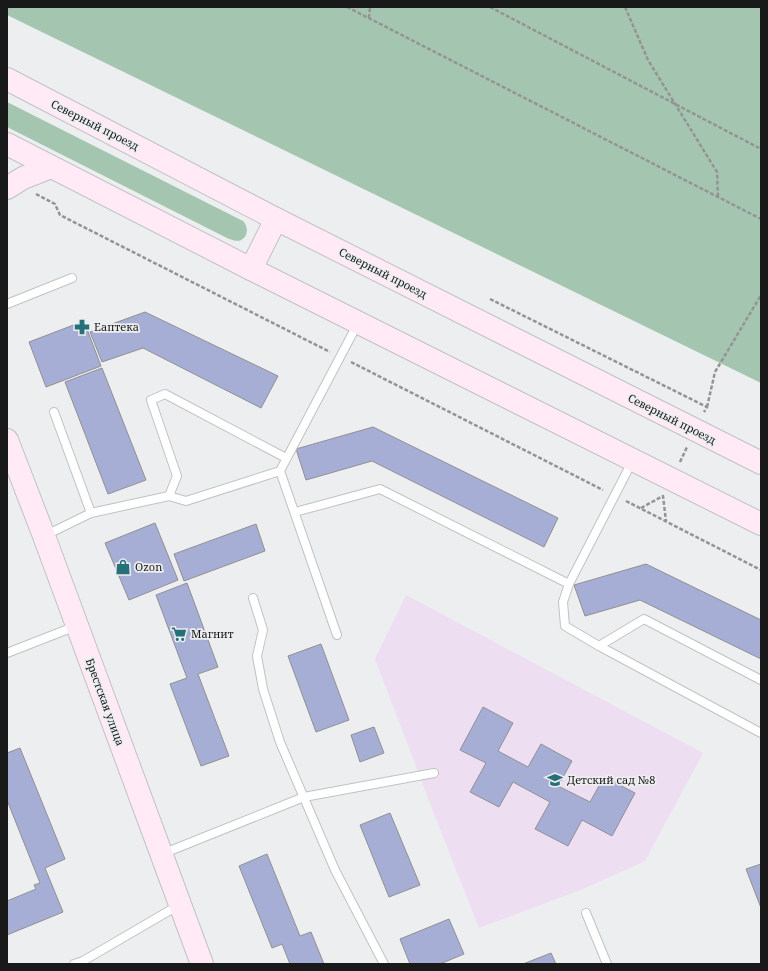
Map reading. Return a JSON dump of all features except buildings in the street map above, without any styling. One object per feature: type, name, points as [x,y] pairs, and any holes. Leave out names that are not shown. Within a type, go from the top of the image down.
[{"type":"main road","name":"Северный проезд","points":[[7,79],[276,219],[761,463]]},
{"type":"main road","points":[[7,144],[251,269],[761,524]]},
{"type":"main road","points":[[11,186],[23,178],[51,167]]},
{"type":"main road","points":[[251,269],[276,219]]},
{"type":"main road","name":"Брестская улица","points":[[7,440],[202,964]]},
{"type":"lane","points":[[7,304],[72,278]]},
{"type":"lane","points":[[337,635],[280,471],[359,323]]},
{"type":"lane","points":[[169,496],[177,476],[151,400],[165,394],[286,458]]},
{"type":"lane","points":[[54,412],[91,513]]},
{"type":"lane","points":[[633,460],[569,584],[563,602],[565,626],[599,646],[761,733]]},
{"type":"lane","points":[[44,536],[91,513],[169,496],[186,501],[280,471]]},
{"type":"lane","points":[[295,512],[380,489],[569,584]]},
{"type":"lane","points":[[252,598],[264,630],[257,656],[263,689],[280,742],[335,870],[384,964]]},
{"type":"lane","points":[[599,646],[644,619],[761,680]]},
{"type":"lane","points":[[7,653],[77,626]]},
{"type":"lane","points":[[161,854],[304,798],[434,773]]},
{"type":"lane","points":[[74,964],[83,961],[180,905]]},
{"type":"lane","points":[[586,914],[606,964]]},
{"type":"path","points":[[347,7],[761,219]]},
{"type":"path","points":[[369,18],[370,7]]},
{"type":"path","points":[[490,7],[761,149]]},
{"type":"path","points":[[625,7],[648,60],[717,172],[718,197]]},
{"type":"path","points":[[11,186],[55,204],[60,215],[761,570]]},
{"type":"path","points":[[701,418],[707,407],[715,372],[761,295]]},
{"type":"path","points":[[490,299],[707,407]]},
{"type":"path","points":[[678,466],[688,445]]},
{"type":"path","points":[[640,509],[663,496],[666,522]]},
{"type":"shaded area","name":"Детский сад №8","points":[[406,595],[703,753],[645,861],[583,889],[479,928],[375,659]]},
{"type":"green space","points":[[7,7],[761,7],[761,383],[7,15]]},
{"type":"green space","points":[[7,102],[243,221],[247,228],[244,238],[240,241],[229,239],[7,127]]},
{"type":"place","name":"Еаптека","points":[[82,327]]},
{"type":"place","name":"Ozon","points":[[123,567]]},
{"type":"place","name":"Магнит","points":[[179,634]]},
{"type":"place","name":"Детский сад №8","points":[[555,780]]}]
